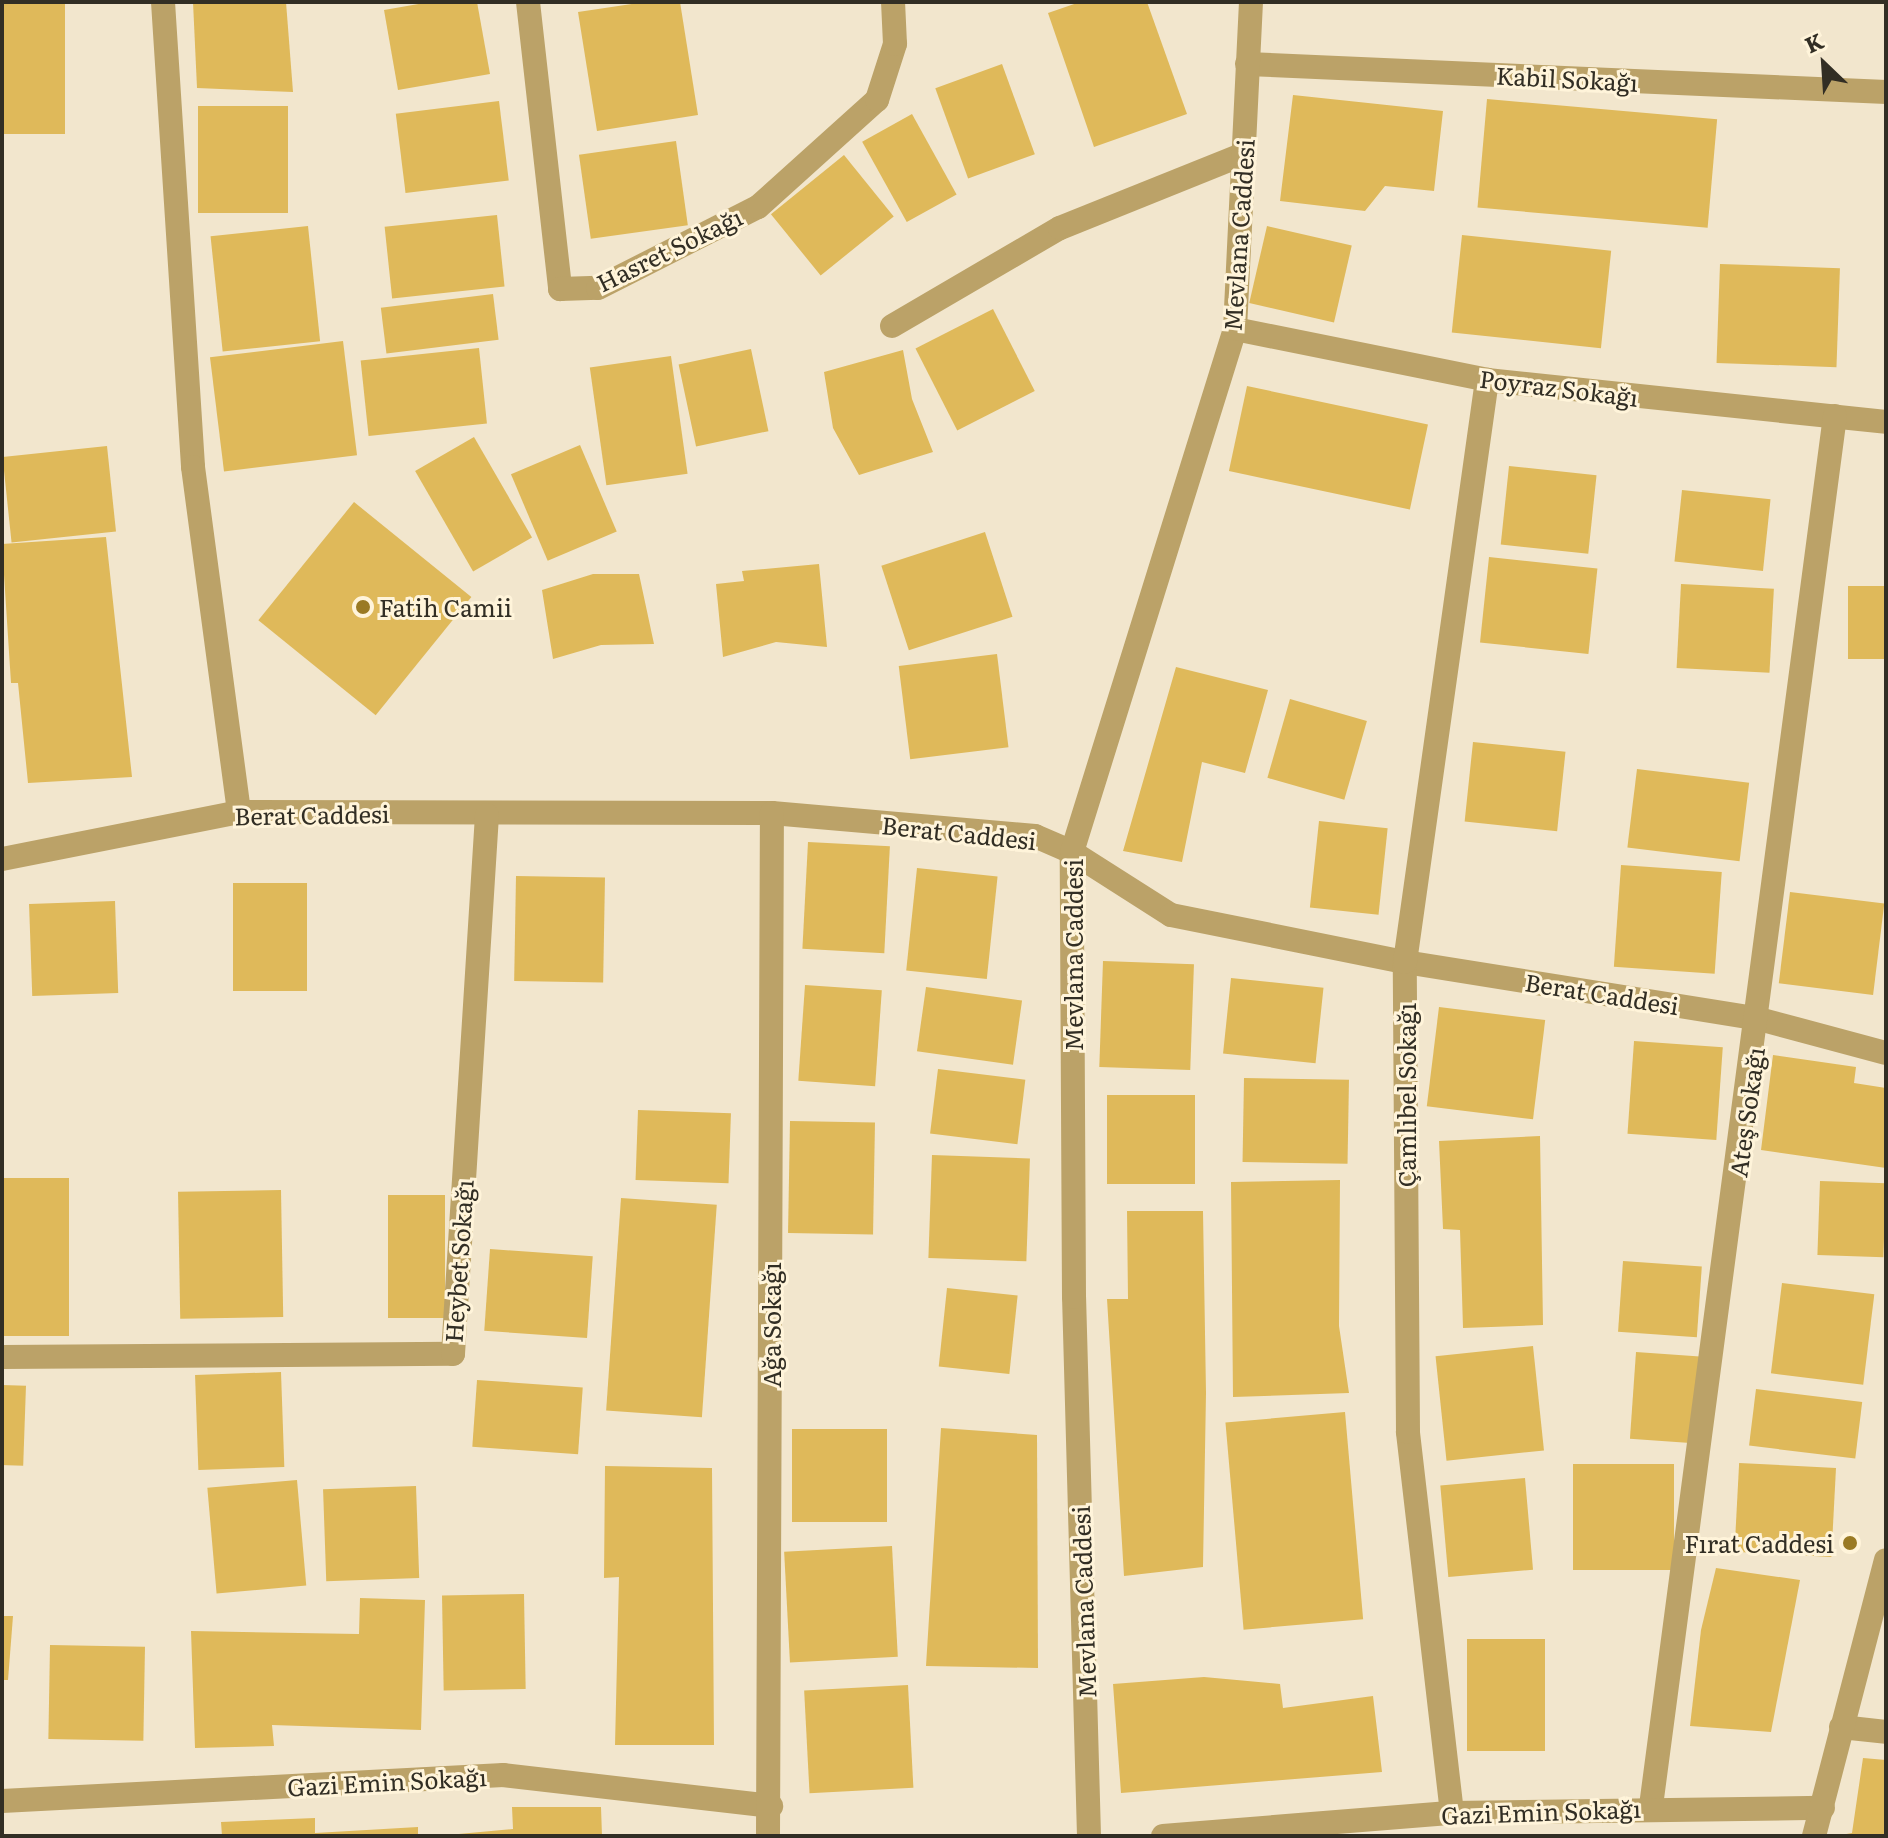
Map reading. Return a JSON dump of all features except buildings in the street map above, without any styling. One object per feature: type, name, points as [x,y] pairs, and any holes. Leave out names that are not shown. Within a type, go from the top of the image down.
[{"type":"street","points":[[163,2],[193,467],[239,812]]},
{"type":"street","name":"Hasret Sokağı","points":[[528,2],[560,289],[598,288],[758,207],[877,100],[895,44],[893,2]]},
{"type":"street","name":"Mevlana Caddesi","points":[[1089,1836],[1074,1297],[1072,852],[1235,329],[1251,2]]},
{"type":"street","name":"Kabil Sokağı","points":[[1247,64],[1886,92]]},
{"type":"street","points":[[892,326],[1060,228],[1244,154]]},
{"type":"street","name":"Poyraz Sokağı","points":[[1235,329],[1487,380],[1886,422]]},
{"type":"street","name":"Çamlıbel Sokağı","points":[[1452,1813],[1408,1432],[1405,962],[1487,380]]},
{"type":"street","name":"Ateş Sokağı","points":[[1651,1806],[1759,1019],[1835,416]]},
{"type":"street","name":"Berat Caddesi","points":[[2,859],[239,812],[487,815],[772,813],[1035,836],[1072,852],[1171,915],[1405,962],[1759,1019],[1886,1053]]},
{"type":"street","name":"Ağa Sokağı","points":[[768,1836],[771,1806],[772,813]]},
{"type":"street","name":"Heybet Sokağı","points":[[2,1357],[453,1354],[487,815]]},
{"type":"street","points":[[1814,1836],[1886,1560]]},
{"type":"street","points":[[1841,1727],[1886,1732]]},
{"type":"street","name":"Gazi Emin Sokağı","points":[[2,1801],[503,1775],[771,1806]]},
{"type":"street","name":"Gazi Emin Sokağı","points":[[1163,1836],[1452,1813],[1651,1806],[1823,1808]]},
{"type":"place","name":"Fatih Camii","points":[[363,607]]},
{"type":"place","name":"Fırat Caddesi","points":[[1850,1543]]}]
